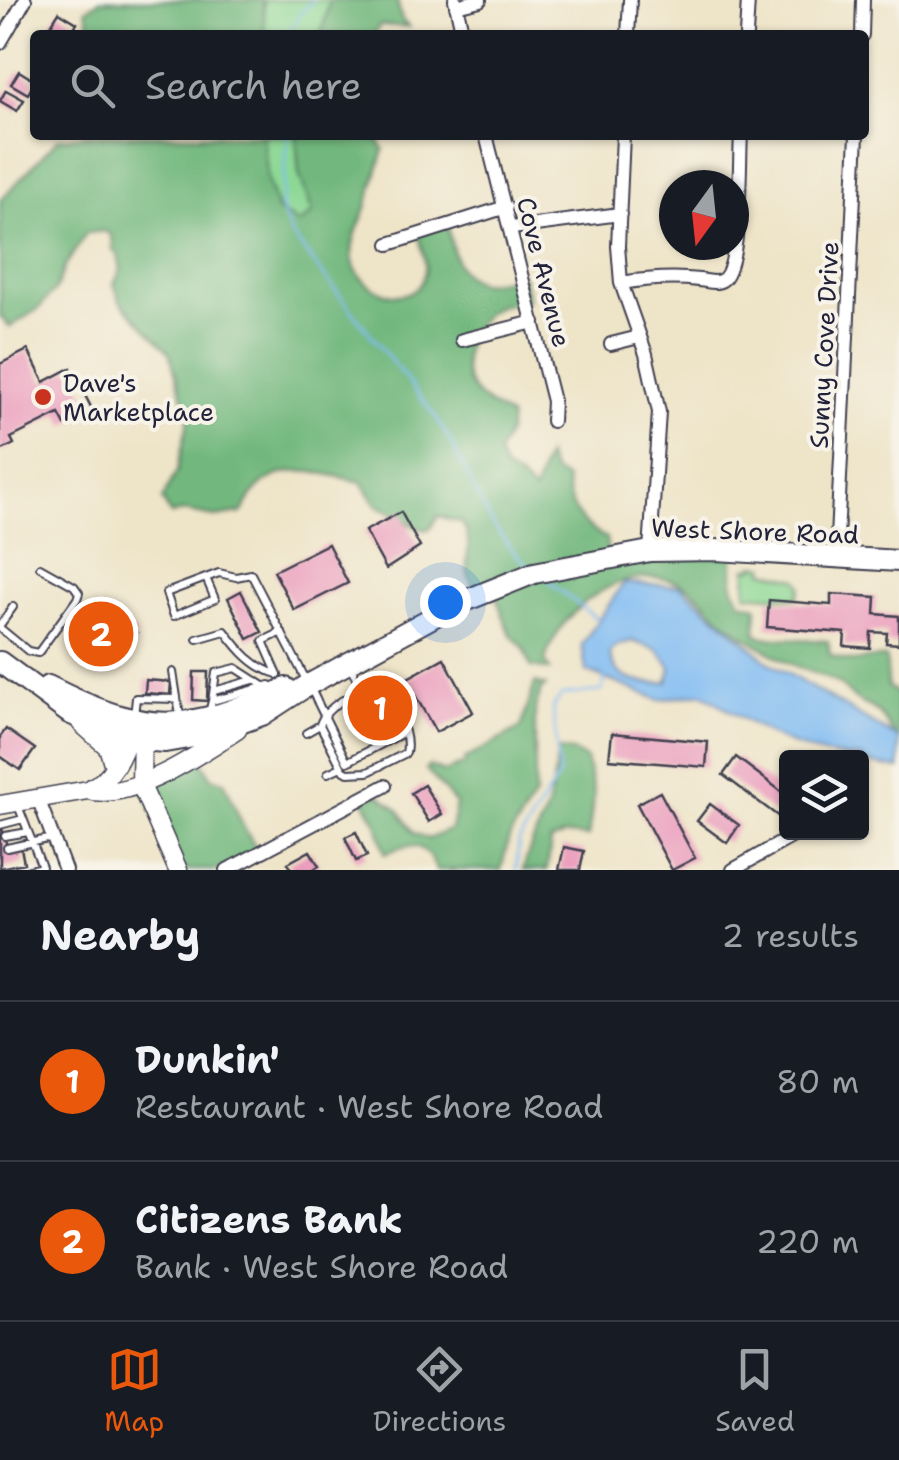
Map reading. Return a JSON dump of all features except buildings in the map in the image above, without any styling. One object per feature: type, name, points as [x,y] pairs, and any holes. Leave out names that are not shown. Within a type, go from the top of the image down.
[{"type":"main road","name":"West Shore Road","points":[[4,665],[164,742],[212,734],[254,719],[308,683],[457,604],[534,572],[650,551],[716,550],[899,562]]},
{"type":"main road","name":"West Shore Road","points":[[4,665],[69,713],[135,729],[180,722],[276,685],[308,683]]},
{"type":"main road","points":[[69,713],[105,743],[114,766]]},
{"type":"main road","points":[[94,787],[106,792],[142,785],[254,719]]},
{"type":"main road","points":[[13,809],[38,798],[94,787],[108,777],[135,729]]},
{"type":"main road","points":[[135,729],[142,785],[178,870]]},
{"type":"street","points":[[0,43],[25,0]]},
{"type":"street","points":[[462,30],[456,3],[480,0]]},
{"type":"street","points":[[628,30],[630,0]]},
{"type":"street","points":[[746,30],[748,0]]},
{"type":"street","points":[[862,30],[864,0]]},
{"type":"street","name":"Cove Avenue","points":[[487,140],[553,402],[552,420]]},
{"type":"street","points":[[624,140],[621,283],[659,412],[650,551]]},
{"type":"street","points":[[621,283],[692,279],[712,282],[728,274],[736,243],[741,140]]},
{"type":"street","name":"Sunny Cove Drive","points":[[836,558],[857,140]]},
{"type":"street","points":[[389,244],[506,207]]},
{"type":"street","points":[[512,228],[620,214]]},
{"type":"street","points":[[462,340],[534,322]]},
{"type":"street","points":[[612,344],[640,337]]},
{"type":"street","points":[[227,870],[385,786]]},
{"type":"street","points":[[38,798],[66,870]]},
{"type":"street","points":[[733,870],[786,840]]},
{"type":"lane","points":[[13,607],[0,626],[4,635],[38,653],[76,599],[76,588],[40,568]]},
{"type":"lane","points":[[206,578],[214,600],[174,616],[166,593],[219,573],[236,577],[251,574],[348,762],[405,732]]},
{"type":"lane","points":[[197,639],[226,631],[276,685]]},
{"type":"lane","points":[[276,685],[263,641],[282,632]]},
{"type":"lane","points":[[342,667],[362,690]]},
{"type":"lane","points":[[210,709],[216,673],[236,668],[254,679],[276,685]]},
{"type":"lane","points":[[173,672],[180,722]]},
{"type":"lane","points":[[214,690],[254,679]]},
{"type":"lane","points":[[374,686],[383,692],[405,732],[406,753],[368,772],[348,772],[320,726],[323,715],[374,686]]},
{"type":"lane","points":[[135,729],[136,698],[178,699]]},
{"type":"lane","points":[[306,733],[320,726]]},
{"type":"lane","points":[[328,773],[342,766]]},
{"type":"lane","points":[[0,825],[13,809],[42,866],[29,870]]},
{"type":"lane","points":[[5,836],[28,832]]},
{"type":"lane","points":[[7,848],[53,838]]},
{"type":"green space","points":[[100,0],[263,0],[265,30],[91,30],[86,10]]},
{"type":"green space","points":[[263,0],[330,0],[322,30],[265,30]]},
{"type":"green space","points":[[330,0],[397,0],[402,20],[409,27],[380,25],[377,30],[322,30]]},
{"type":"green space","points":[[57,140],[264,140],[268,183],[277,210],[299,224],[313,213],[299,174],[296,140],[378,140],[384,150],[352,253],[358,273],[366,283],[389,294],[412,292],[425,271],[418,233],[447,223],[458,264],[469,278],[490,282],[523,276],[528,300],[500,306],[487,314],[472,333],[465,356],[464,368],[473,390],[510,418],[498,453],[504,469],[534,492],[546,456],[553,472],[566,479],[578,515],[606,538],[608,553],[733,550],[733,586],[741,602],[757,606],[756,633],[763,637],[828,641],[830,655],[847,661],[886,658],[888,687],[897,693],[899,743],[881,715],[842,686],[779,658],[729,624],[688,587],[661,578],[618,583],[598,593],[565,622],[553,640],[545,660],[550,670],[531,667],[524,648],[511,635],[492,587],[476,592],[473,586],[467,569],[468,539],[462,523],[438,516],[429,530],[416,527],[377,506],[362,482],[322,473],[282,474],[259,487],[241,513],[215,517],[184,511],[171,515],[162,500],[177,471],[189,417],[169,352],[120,301],[114,284],[121,269],[112,237],[106,231],[86,233],[56,289],[38,309],[10,327],[0,316],[0,201]]},
{"type":"green space","points":[[264,140],[296,140],[299,174],[313,213],[298,224],[278,210],[268,183]]},
{"type":"green space","points":[[754,565],[798,579],[801,587],[797,598],[746,594],[747,568]]},
{"type":"green space","points":[[535,683],[546,686],[535,709],[535,796],[509,838],[501,870],[436,870],[422,849],[409,846],[385,854],[377,823],[363,799],[377,793],[399,810],[414,833],[429,839],[451,829],[456,804],[426,769],[429,766],[444,772],[465,764],[465,759],[521,728]]},
{"type":"green space","points":[[558,750],[586,759],[594,794],[588,837],[565,835],[551,841],[547,870],[523,870],[547,808]]},
{"type":"green space","points":[[198,755],[211,777],[224,781],[259,853],[228,870],[177,870],[139,778]]},
{"type":"water","points":[[624,583],[681,586],[770,663],[899,739],[899,769],[869,763],[869,750],[810,750],[796,746],[702,693],[659,700],[586,671],[582,644]],"holes":[[[632,641],[658,650],[671,667],[668,682],[631,680],[617,670],[610,653],[617,645]]]},
{"type":"waterway","points":[[291,30],[313,0]]},
{"type":"waterway","points":[[288,140],[281,208],[291,234],[435,416],[487,514],[513,551],[530,567]]},
{"type":"waterway","points":[[548,581],[597,619]]},
{"type":"waterway","points":[[516,870],[519,841],[559,775],[553,707],[562,695],[602,691],[605,677]]},
{"type":"place","name":"Dave's Marketplace","points":[[43,397]]},
{"type":"place","name":"Citizens Bank","points":[[101,634]]},
{"type":"place","name":"Dunkin'","points":[[380,708]]}]
